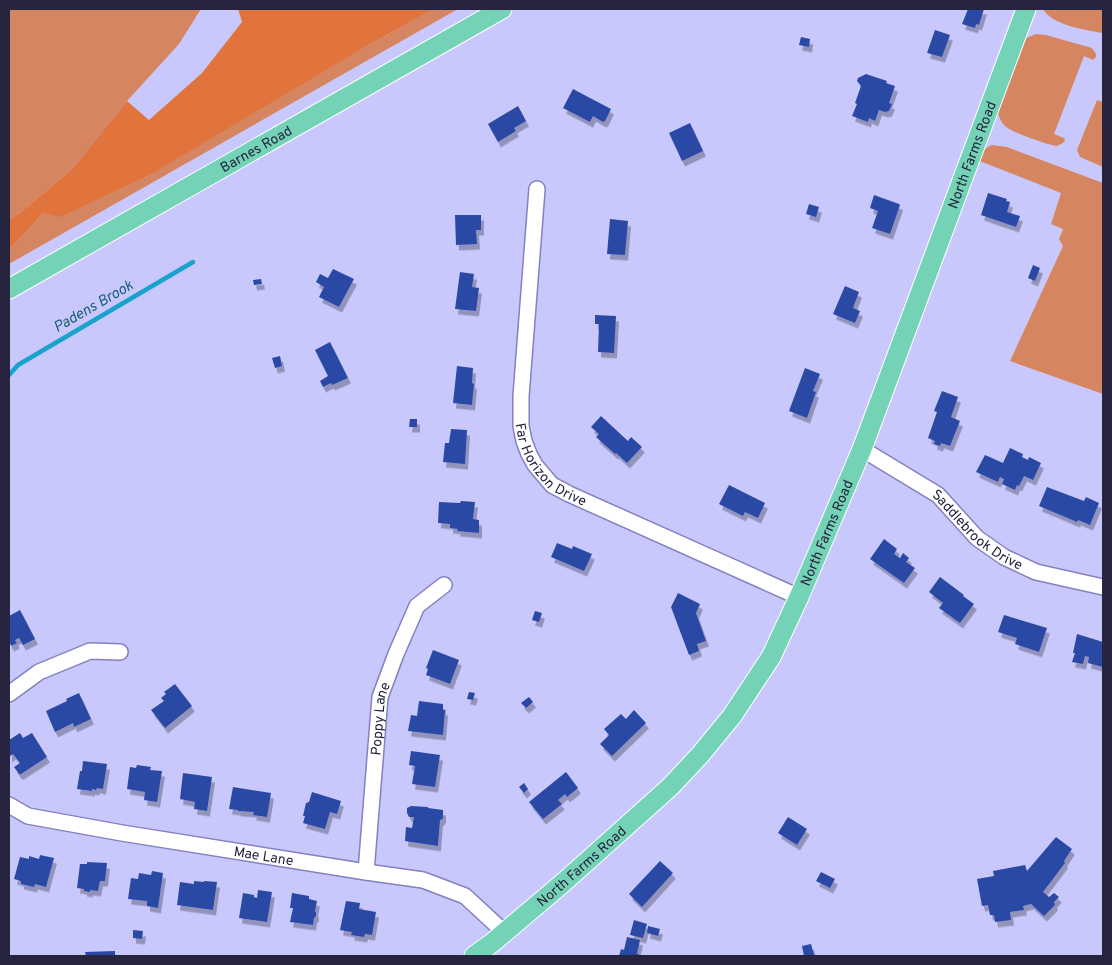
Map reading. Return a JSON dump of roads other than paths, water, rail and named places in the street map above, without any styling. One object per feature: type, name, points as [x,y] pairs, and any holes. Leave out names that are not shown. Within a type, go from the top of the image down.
[{"type":"main road","name":"Barnes Road","points":[[9,289],[502,9]]},
{"type":"main road","name":"North Farms Road","points":[[474,956],[505,933],[664,793],[700,755],[732,716],[771,657],[799,597],[862,449],[1026,9]]},
{"type":"street","name":"Far Horizon Drive","points":[[537,189],[521,396],[521,426],[524,441],[535,465],[552,485],[569,494],[799,597]]},
{"type":"street","name":"Saddlebrook Drive","points":[[862,449],[938,495],[977,538],[1004,557],[1036,572],[1103,587]]},
{"type":"street","name":"Poppy Lane","points":[[366,872],[380,697],[417,606],[444,585]]},
{"type":"street","points":[[9,694],[39,672],[90,651],[120,652]]},
{"type":"street","name":"Mae Lane","points":[[9,806],[28,816],[37,818],[424,880],[465,896],[505,933]]},
{"type":"waterway","name":"Padens Brook","points":[[9,375],[18,365],[193,262]]}]
